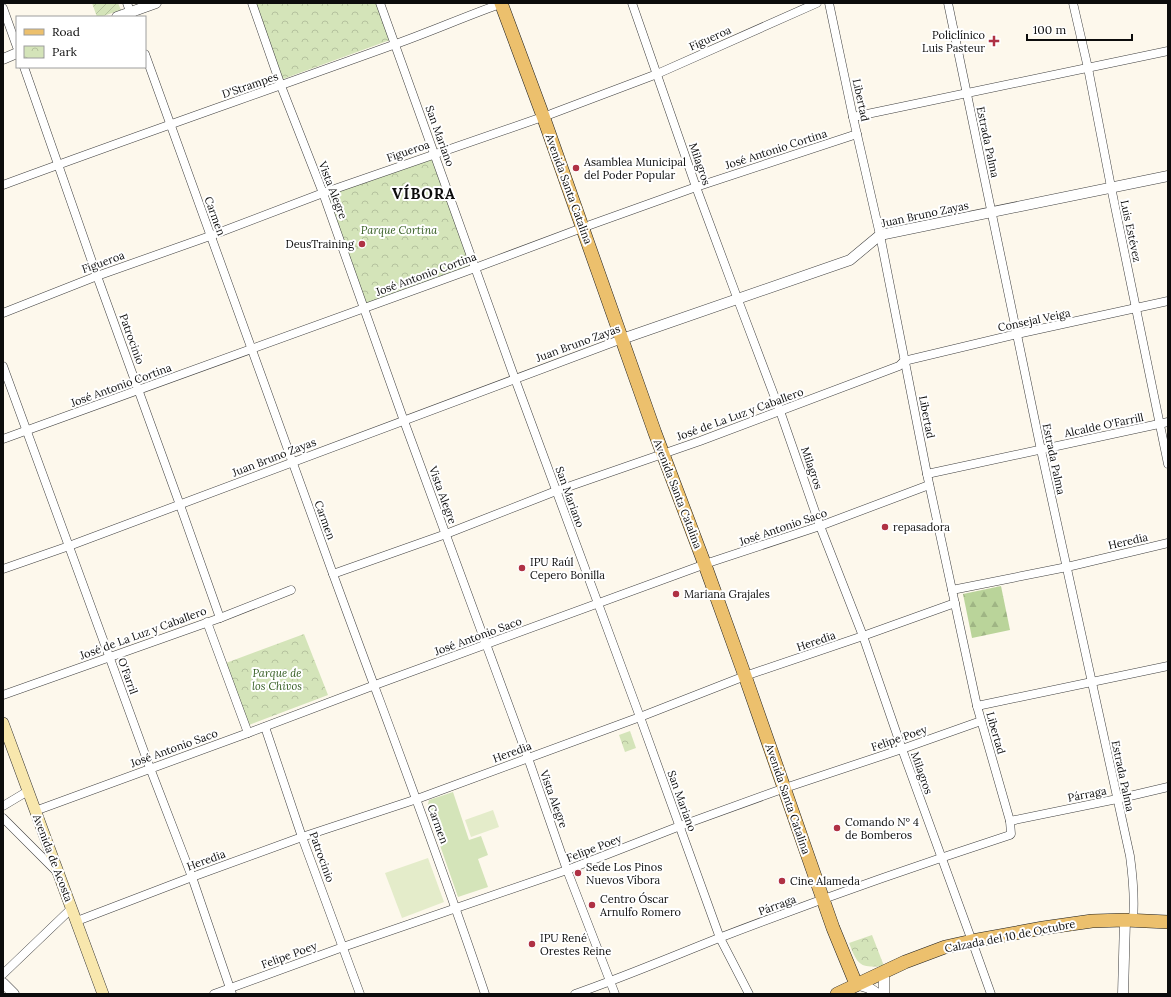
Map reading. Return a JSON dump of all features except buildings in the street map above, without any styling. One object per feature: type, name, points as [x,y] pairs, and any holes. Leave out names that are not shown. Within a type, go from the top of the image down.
[{"type":"main road","name":"Avenida Santa Catalina","points":[[502,3],[622,340],[745,676],[823,900],[844,957],[856,984]]},
{"type":"main road","name":"Avenida de Acosta","points":[[3,723],[103,994]]},
{"type":"main road","name":"Calzada del 10 de Octubre","points":[[837,994],[905,962],[928,953],[972,941],[1092,921],[1129,920],[1168,922]]},
{"type":"main road","points":[[844,957],[864,974],[879,975]]},
{"type":"street","points":[[119,16],[129,11],[156,3]]},
{"type":"street","name":"Vista Alegre","points":[[252,3],[281,86],[323,193],[404,421],[568,870],[615,994]]},
{"type":"street","name":"San Mariano","points":[[380,3],[515,379],[720,938],[749,994]]},
{"type":"street","name":"D'Strampes","points":[[3,185],[170,124],[281,86],[502,3]]},
{"type":"street","name":"Milagros","points":[[632,3],[696,187],[780,411],[820,526],[863,636],[990,994]]},
{"type":"street","name":"Figueroa","points":[[3,313],[97,276],[210,236],[323,193],[543,116],[657,74],[817,3]]},
{"type":"street","name":"Libertad","points":[[830,3],[853,117],[880,235],[926,474],[930,485],[977,706],[1010,821],[1011,834]]},
{"type":"street","name":"Estrada Palma","points":[[948,3],[1041,450],[1130,856],[1135,901],[1129,920]]},
{"type":"street","name":"Luis Estévez","points":[[1073,3],[1088,68],[1168,464]]},
{"type":"street","points":[[3,8],[16,44]]},
{"type":"street","points":[[853,117],[1168,51]]},
{"type":"street","points":[[3,58],[16,53]]},
{"type":"street","name":"Carmen","points":[[146,57],[292,462],[457,909],[485,994]]},
{"type":"street","name":"Patrocinio","points":[[24,68],[97,276],[220,618]]},
{"type":"street","name":"José Antonio Cortina","points":[[3,439],[139,391],[364,307],[696,187],[857,134]]},
{"type":"street","name":"Juan Bruno Zayas","points":[[3,569],[70,546],[515,379],[850,260],[880,235],[1168,176]]},
{"type":"street","name":"Consejal Veiga","points":[[904,361],[1017,334],[1168,301]]},
{"type":"street","name":"José de La Luz y Caballero","points":[[333,574],[446,534],[556,491],[700,441],[899,366],[904,361]]},
{"type":"street","name":"O'Farril","points":[[3,366],[150,768],[192,877],[231,991]]},
{"type":"street","name":"Alcalde O'Farrill","points":[[926,474],[1168,422]]},
{"type":"street","name":"José Antonio Saco","points":[[35,811],[486,644],[705,565],[820,526],[930,485]]},
{"type":"street","name":"Heredia","points":[[952,590],[1067,567],[1168,543]]},
{"type":"street","name":"José de La Luz y Caballero","points":[[3,695],[220,618],[291,590]]},
{"type":"street","name":"Heredia","points":[[77,921],[302,836],[417,799],[640,717],[745,676],[955,603]]},
{"type":"street","points":[[207,622],[248,733]]},
{"type":"street","points":[[977,706],[1168,666]]},
{"type":"street","name":"Felipe Poey","points":[[214,994],[231,991],[343,947],[568,870],[680,826],[785,788],[981,721]]},
{"type":"street","name":"Patrocinio","points":[[264,727],[360,994]]},
{"type":"street","name":"Párraga","points":[[1010,821],[1168,787]]},
{"type":"street","points":[[3,806],[28,791]]},
{"type":"street","points":[[3,818],[59,874]]},
{"type":"street","name":"Párraga","points":[[575,994],[823,900],[941,857],[1011,834]]},
{"type":"street","points":[[3,974],[72,908]]},
{"type":"street","points":[[1123,994],[1129,920]]},
{"type":"street","points":[[879,975],[884,994]]},
{"type":"street","points":[[3,983],[14,994]]},
{"type":"street","points":[[856,984],[869,988],[878,994]]},
{"type":"green space","points":[[92,3],[118,3],[121,10],[103,16],[97,16]]},
{"type":"green space","points":[[255,3],[376,3],[390,40],[283,79]]},
{"type":"green space","name":"Parque Cortina","points":[[434,154],[475,268],[364,307],[323,193]]},
{"type":"green space","points":[[1001,586],[1010,630],[972,638],[963,594]]},
{"type":"green space","name":"Parque de los Chivos","points":[[304,634],[328,695],[249,725],[226,663]]},
{"type":"green space","points":[[630,731],[636,748],[625,752],[619,735]]},
{"type":"green space","points":[[453,792],[469,840],[481,836],[488,855],[478,859],[488,887],[458,897],[427,808],[429,800]]},
{"type":"green space","points":[[493,810],[499,827],[471,837],[465,820]]},
{"type":"green space","points":[[428,858],[444,902],[402,918],[385,873]]},
{"type":"green space","points":[[872,935],[884,966],[865,966],[861,964],[855,957],[849,943]]},
{"type":"place","name":"Policlínico Luis Pasteur","points":[[994,41]]},
{"type":"place","name":"Asamblea Municipal del Poder Popular","points":[[576,168]]},
{"type":"place","name":"DeusTraining","points":[[362,244]]},
{"type":"place","name":"repasadora","points":[[885,527]]},
{"type":"place","name":"IPU Raúl Cepero Bonilla","points":[[522,568]]},
{"type":"place","name":"Mariana Grajales","points":[[676,594]]},
{"type":"place","name":"Comando Nº 4 de Bomberos","points":[[837,828]]},
{"type":"place","name":"Sede Los Pinos Nuevos Víbora","points":[[578,873]]},
{"type":"place","name":"Cine Alameda","points":[[782,881]]},
{"type":"place","name":"Centro Óscar Arnulfo Romero","points":[[592,905]]},
{"type":"place","name":"IPU René Orestes Reine","points":[[532,944]]},
{"type":"district","name":"VÍBORA","points":[[424,193]]}]
